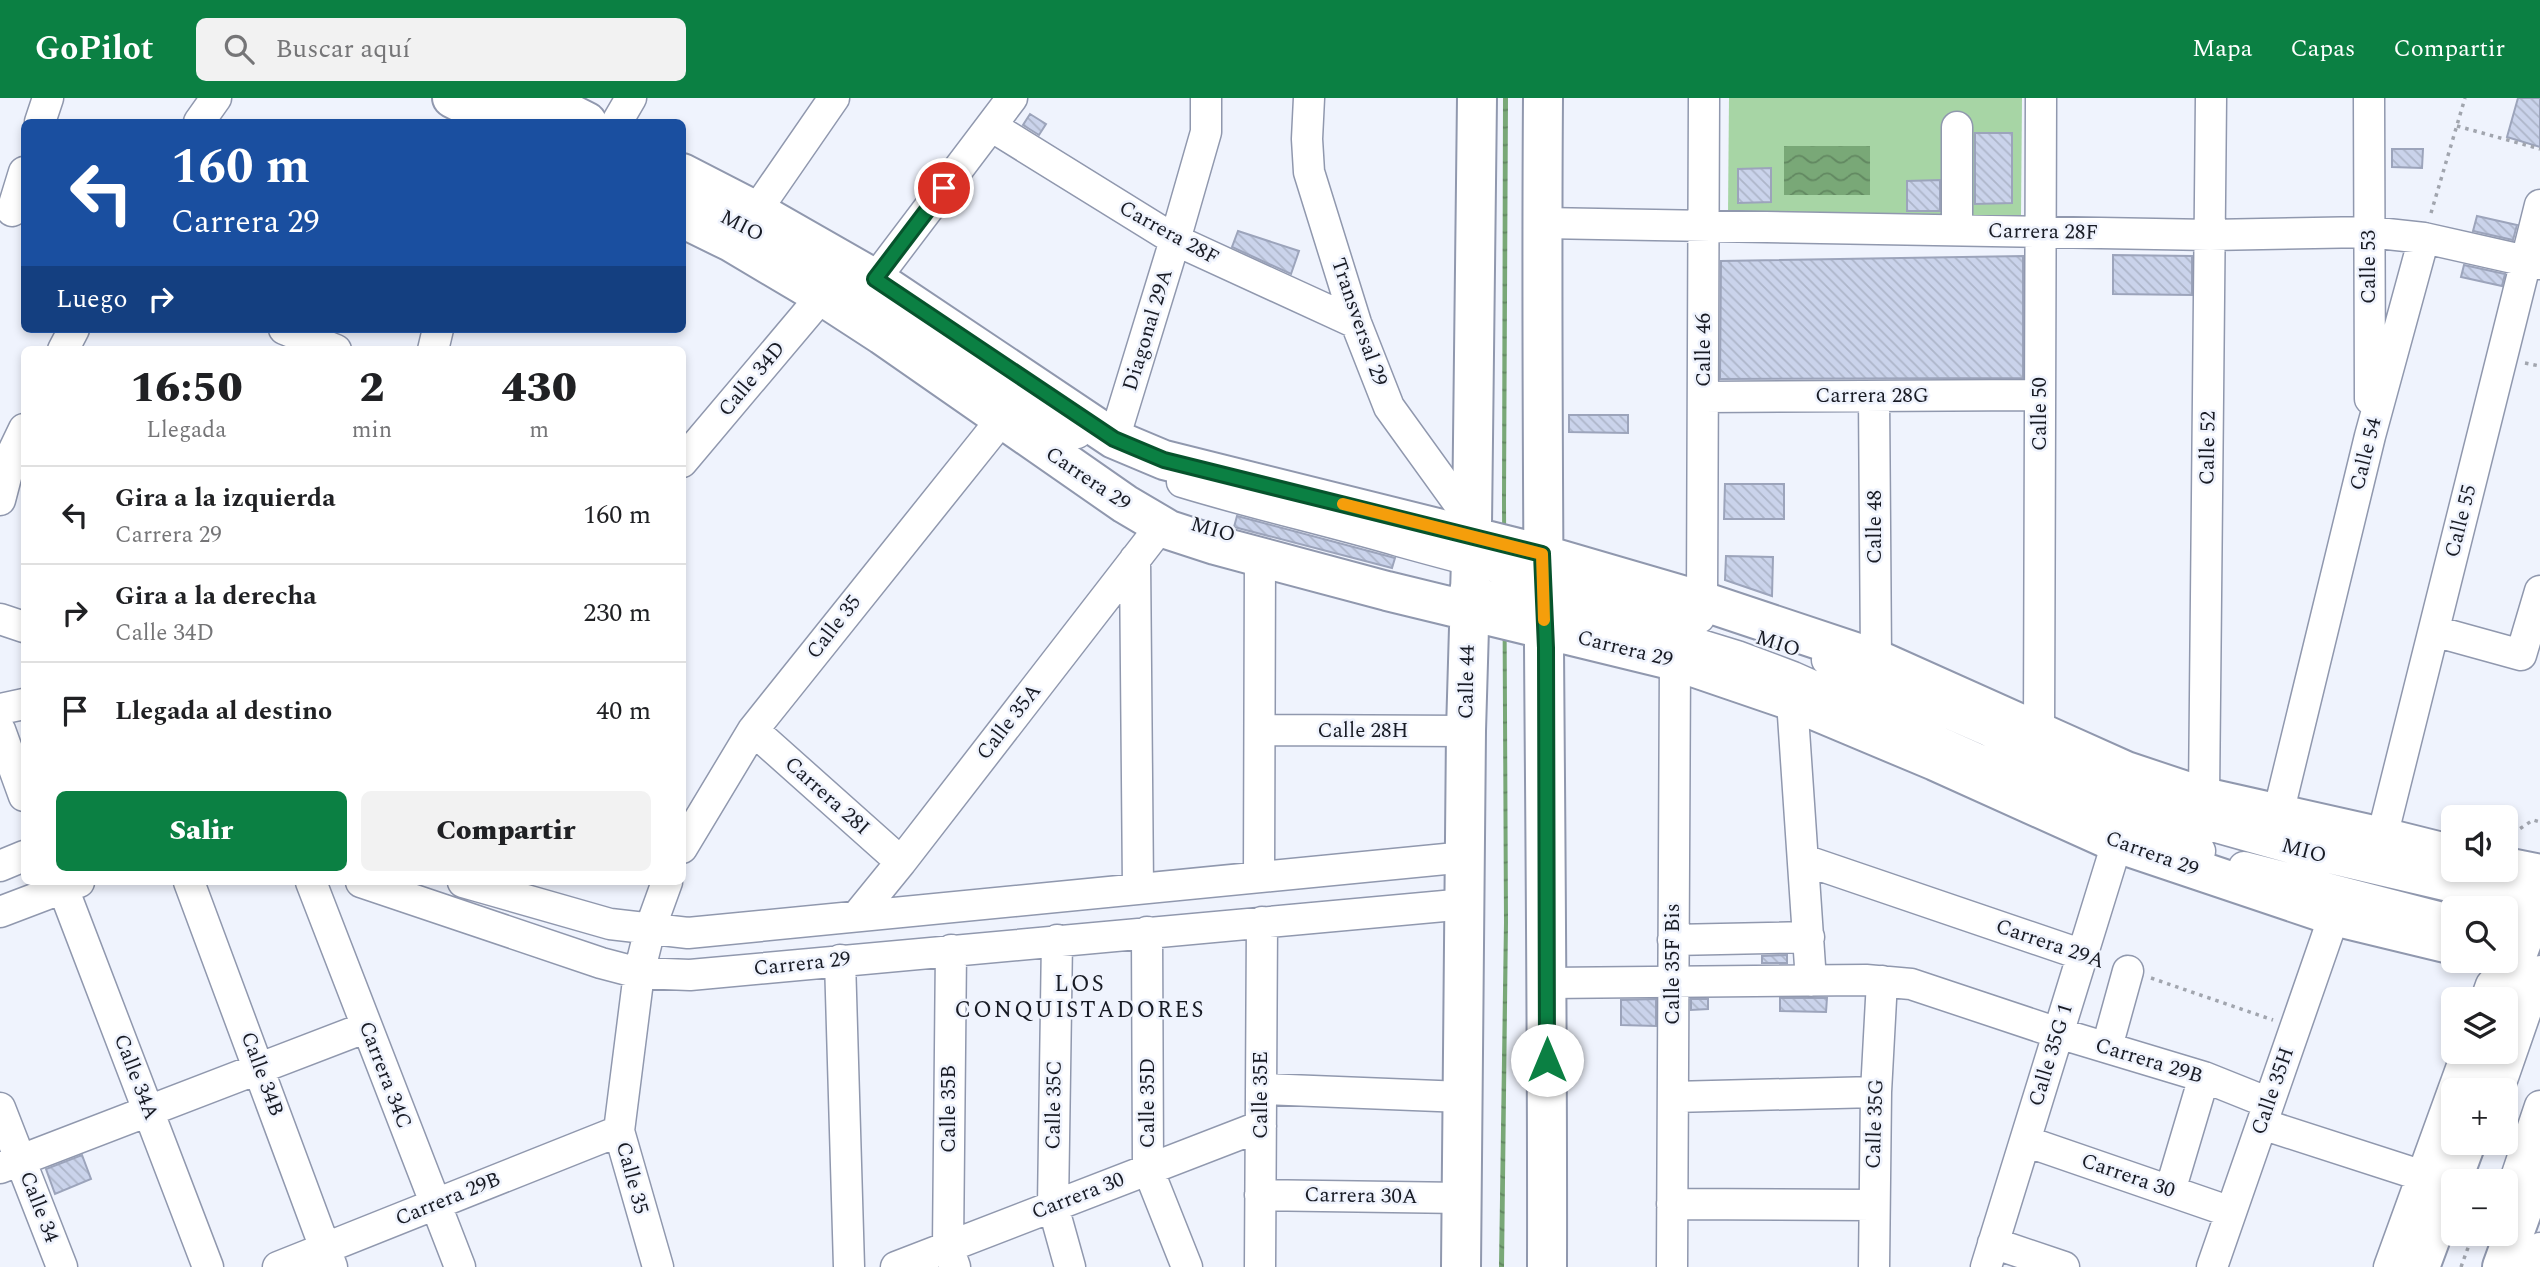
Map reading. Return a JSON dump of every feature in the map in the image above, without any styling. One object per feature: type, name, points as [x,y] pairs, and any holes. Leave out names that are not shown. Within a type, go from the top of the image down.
[{"type":"main road","points":[[453,98],[495,115]]},
{"type":"main road","points":[[540,98],[581,119]]},
{"type":"main road","name":"Calle 44","points":[[1461,1267],[1466,731],[1473,570],[1477,98]]},
{"type":"main road","points":[[1543,98],[1539,592],[1547,983],[1547,1267]]},
{"type":"main road","name":"Carrera 29","points":[[686,175],[756,211],[875,279],[1114,439],[1164,460],[1539,592],[1675,661],[1792,701],[1935,761],[2117,843],[2334,916],[2441,943]]},
{"type":"main road","name":"Carrera 29","points":[[686,220],[732,242],[1006,408],[1125,505],[1161,526],[1215,545],[1260,556],[1473,570],[1539,592],[1702,601],[1876,659],[2126,771],[2204,797],[2441,852]]},
{"type":"main road","points":[[2512,882],[2530,929],[2517,987]]},
{"type":"main road","points":[[2420,1267],[2462,1155]]},
{"type":"main road","points":[[2530,1261],[2540,1162]]},
{"type":"street","points":[[41,119],[48,98]]},
{"type":"street","points":[[201,119],[216,98]]},
{"type":"street","points":[[619,119],[631,98]]},
{"type":"street","points":[[756,211],[834,98]]},
{"type":"street","points":[[875,279],[1012,98]]},
{"type":"street","name":"Diagonal 29A","points":[[1114,439],[1206,132],[1206,98]]},
{"type":"street","name":"Transversal 29","points":[[1309,98],[1309,172],[1356,323],[1389,407],[1473,570]]},
{"type":"street","name":"Calle 46","points":[[1702,601],[1704,98]]},
{"type":"street","name":"Calle 50","points":[[2039,731],[2041,98]]},
{"type":"street","name":"Calle 52","points":[[2204,797],[2211,98]]},
{"type":"street","name":"Calle 53","points":[[2369,98],[2370,436]]},
{"type":"street","points":[[495,115],[524,119]]},
{"type":"street","name":"Carrera 28F","points":[[991,126],[1175,240],[1356,323]]},
{"type":"street","points":[[1957,127],[1957,230]]},
{"type":"street","points":[[12,211],[21,182]]},
{"type":"street","name":"MIO","points":[[686,197],[771,240],[841,282],[1006,408],[1159,475],[1473,570]]},
{"type":"street","name":"Calle 55","points":[[2382,837],[2533,262],[2540,205]]},
{"type":"street","name":"Carrera 28F","points":[[1543,223],[2210,235],[2369,232],[2424,238],[2533,262]]},
{"type":"street","name":"Calle 54","points":[[2278,814],[2370,436],[2424,238]]},
{"type":"street","name":"Calle 34D","points":[[686,457],[822,296]]},
{"type":"street","points":[[294,333],[326,346]]},
{"type":"street","name":"Carrera 28G","points":[[1704,397],[2040,395]]},
{"type":"street","name":"Calle 48","points":[[1874,396],[1876,659]]},
{"type":"street","name":"Calle 35","points":[[687,829],[753,730],[1006,408]]},
{"type":"street","points":[[0,500],[15,448]]},
{"type":"street","name":"Calle 35A","points":[[856,916],[901,862],[1161,526]]},
{"type":"street","points":[[1259,876],[1260,556]]},
{"type":"street","points":[[1135,559],[1138,888]]},
{"type":"street","points":[[2434,631],[2521,655],[2540,591]]},
{"type":"street","name":"MIO","points":[[1539,592],[1737,656],[1793,677],[2126,825],[2256,872],[2441,918]]},
{"type":"street","name":"MIO","points":[[1539,592],[1699,618],[1838,664],[1989,731],[2134,804],[2312,854],[2474,892],[2530,929]]},
{"type":"street","points":[[0,619],[21,626]]},
{"type":"street","name":"Calle 35F Bis","points":[[1672,1267],[1675,661]]},
{"type":"street","points":[[1792,701],[1811,981]]},
{"type":"street","points":[[0,709],[21,705]]},
{"type":"street","points":[[0,730],[21,788]]},
{"type":"street","name":"Carrera 28I","points":[[753,730],[901,862]]},
{"type":"street","name":"Calle 28H","points":[[1260,730],[1466,731]]},
{"type":"street","name":"Calle 35G 1","points":[[1989,1255],[2117,843]]},
{"type":"street","points":[[0,866],[21,857]]},
{"type":"street","name":"Carrera 29","points":[[474,885],[610,924],[688,933],[1466,857]]},
{"type":"street","name":"Carrera 29A","points":[[1804,860],[2082,955]]},
{"type":"street","points":[[1418,862],[1424,868],[1430,885],[1425,901],[1419,908]]},
{"type":"street","points":[[0,912],[71,885]]},
{"type":"street","name":"Calle 34A","points":[[71,885],[149,1111],[208,1267]]},
{"type":"street","name":"Calle 34B","points":[[190,885],[329,1257]]},
{"type":"street","name":"Carrera 34C","points":[[312,885],[460,1267]]},
{"type":"street","name":"Carrera 29","points":[[370,885],[601,963],[639,972],[690,975],[1466,904]]},
{"type":"street","name":"Calle 35","points":[[658,1267],[619,1131],[639,972],[650,929],[666,885]]},
{"type":"street","name":"Calle 35H","points":[[2212,1267],[2334,916]]},
{"type":"street","name":"Calle 35E","points":[[1260,1267],[1262,922]]},
{"type":"street","points":[[601,963],[610,963],[617,959],[625,944],[623,935],[610,924]]},
{"type":"street","points":[[2490,987],[2530,929]]},
{"type":"street","points":[[2501,1078],[2530,929]]},
{"type":"street","name":"Calle 35D","points":[[1147,932],[1148,1169],[1187,1267]]},
{"type":"street","points":[[688,933],[674,943],[671,951],[675,967],[690,975]]},
{"type":"street","name":"Calle 35C","points":[[1057,940],[1053,1206],[1070,1267]]},
{"type":"street","points":[[1674,940],[1809,941]]},
{"type":"street","name":"Carrera 29B","points":[[1809,941],[1874,981]]},
{"type":"street","name":"Calle 35B","points":[[951,950],[951,1257]]},
{"type":"street","points":[[840,960],[849,1267]]},
{"type":"street","points":[[2107,1046],[2128,971]]},
{"type":"street","name":"Carrera 29B","points":[[1547,983],[1874,981],[1911,984],[2058,1033],[2204,1077],[2265,1114],[2423,1176]]},
{"type":"street","name":"Calle 35G","points":[[1874,981],[1874,1267]]},
{"type":"street","points":[[10,1164],[367,1027]]},
{"type":"street","points":[[2389,1267],[2463,1064]]},
{"type":"street","points":[[2170,1191],[2204,1077]]},
{"type":"street","points":[[1261,1089],[1463,1097]]},
{"type":"street","points":[[1673,1097],[1875,1093]]},
{"type":"street","points":[[2518,1170],[2540,1107]]},
{"type":"street","name":"Calle 34","points":[[0,1108],[10,1164],[62,1267]]},
{"type":"street","name":"Carrera 30","points":[[896,1267],[951,1257],[1053,1206],[1261,1126]]},
{"type":"street","name":"Carrera 29B","points":[[278,1267],[329,1257],[436,1204],[619,1131]]},
{"type":"street","name":"Carrera 30","points":[[2025,1141],[2231,1212]]},
{"type":"street","name":"Carrera 30A","points":[[1261,1195],[1462,1198]]},
{"type":"street","points":[[1672,1204],[1873,1205]]},
{"type":"street","points":[[2434,1267],[2442,1246]]},
{"type":"street","points":[[2484,1267],[2492,1246]]},
{"type":"street","points":[[1989,1255],[2064,1267]]},
{"type":"path","points":[[2424,238],[2465,98]]},
{"type":"path","points":[[2457,126],[2540,149]]},
{"type":"path","points":[[2518,830],[2533,820],[2540,822]]},
{"type":"path","name":"Carrera 29A","points":[[2128,971],[2295,1027]]},
{"type":"path","points":[[2461,1267],[2469,1246]]},
{"type":"shaded area","points":[[1729,98],[2022,98],[2021,216],[1728,213]]},
{"type":"water","points":[[1503,98],[1508,98],[1508,922],[1504,1267],[1499,1267],[1504,922]]},
{"type":"water","points":[[1784,146],[1870,146],[1870,195],[1784,195]]},
{"type":"building","points":[[2518,98],[2540,98],[2540,147],[2507,137]]},
{"type":"building","points":[[1030,114],[1046,124],[1039,135],[1023,125]]},
{"type":"building","points":[[1975,133],[2012,133],[2012,203],[1975,204]]},
{"type":"building","points":[[2392,149],[2423,149],[2422,168],[2392,167]]},
{"type":"building","points":[[1771,168],[1771,202],[1738,203],[1738,169]]},
{"type":"building","points":[[1940,180],[1940,211],[1907,211],[1907,181]]},
{"type":"building","points":[[2477,216],[2517,225],[2513,240],[2473,231]]},
{"type":"building","points":[[1238,231],[1299,251],[1291,274],[1232,247]]},
{"type":"building","points":[[2113,255],[2192,256],[2192,295],[2113,294]]},
{"type":"building","points":[[2023,256],[2023,378],[1720,379],[1721,261]]},
{"type":"building","points":[[2464,265],[2505,274],[2502,286],[2461,277]]},
{"type":"building","points":[[1569,415],[1628,415],[1628,433],[1569,432]]},
{"type":"building","points":[[1725,484],[1784,484],[1784,519],[1724,519]]},
{"type":"building","points":[[1237,516],[1395,558],[1392,568],[1234,527]]},
{"type":"building","points":[[1726,556],[1773,557],[1772,596],[1725,580]]},
{"type":"building","points":[[1787,955],[1787,963],[1762,963],[1762,956]]},
{"type":"building","points":[[1780,998],[1827,998],[1826,1012],[1780,1011]]},
{"type":"building","points":[[1656,999],[1656,1026],[1621,1025],[1621,1000]]},
{"type":"building","points":[[1691,999],[1708,999],[1708,1009],[1691,1010]]},
{"type":"building","points":[[82,1155],[91,1179],[55,1194],[46,1169]]},
{"type":"slow traffic","points":[[1343,504],[1542,554],[1544,620]]},
{"type":"district","name":"LOS CONQUISTADORES","points":[[1080,997]]},
{"type":"route","points":[[944,188],[875,279],[1114,439],[1164,460],[1542,554],[1546,648],[1547,1060]]}]
